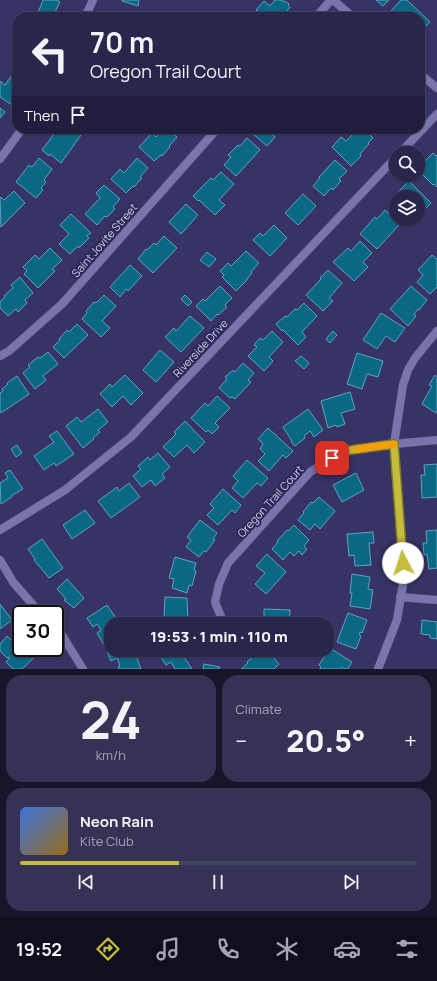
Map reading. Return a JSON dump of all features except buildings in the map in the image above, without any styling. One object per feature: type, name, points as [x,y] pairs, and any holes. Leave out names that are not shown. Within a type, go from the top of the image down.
[{"type":"street","points":[[87,12],[93,0]]},
{"type":"street","points":[[321,12],[332,0],[347,12]]},
{"type":"street","points":[[425,78],[437,88]]},
{"type":"street","points":[[425,127],[437,114]]},
{"type":"street","points":[[0,159],[18,134]]},
{"type":"street","name":"Saint Jovite Street","points":[[0,356],[9,351],[62,304],[213,134]]},
{"type":"street","points":[[407,146],[418,134]]},
{"type":"street","name":"Riverside Drive","points":[[0,530],[65,490],[131,436],[389,164]]},
{"type":"street","points":[[378,669],[397,620],[404,578],[394,444],[403,385],[414,358],[437,331]]},
{"type":"street","name":"Oregon Trail Court","points":[[221,617],[215,602],[218,584],[228,563],[310,472],[344,451],[437,440]]},
{"type":"street","points":[[0,560],[13,582],[32,605]]},
{"type":"street","points":[[400,597],[437,600]]},
{"type":"street","points":[[64,638],[83,669]]},
{"type":"slow traffic","points":[[357,449],[394,444]]},
{"type":"route","points":[[332,458],[344,451],[394,444],[403,563]]}]
